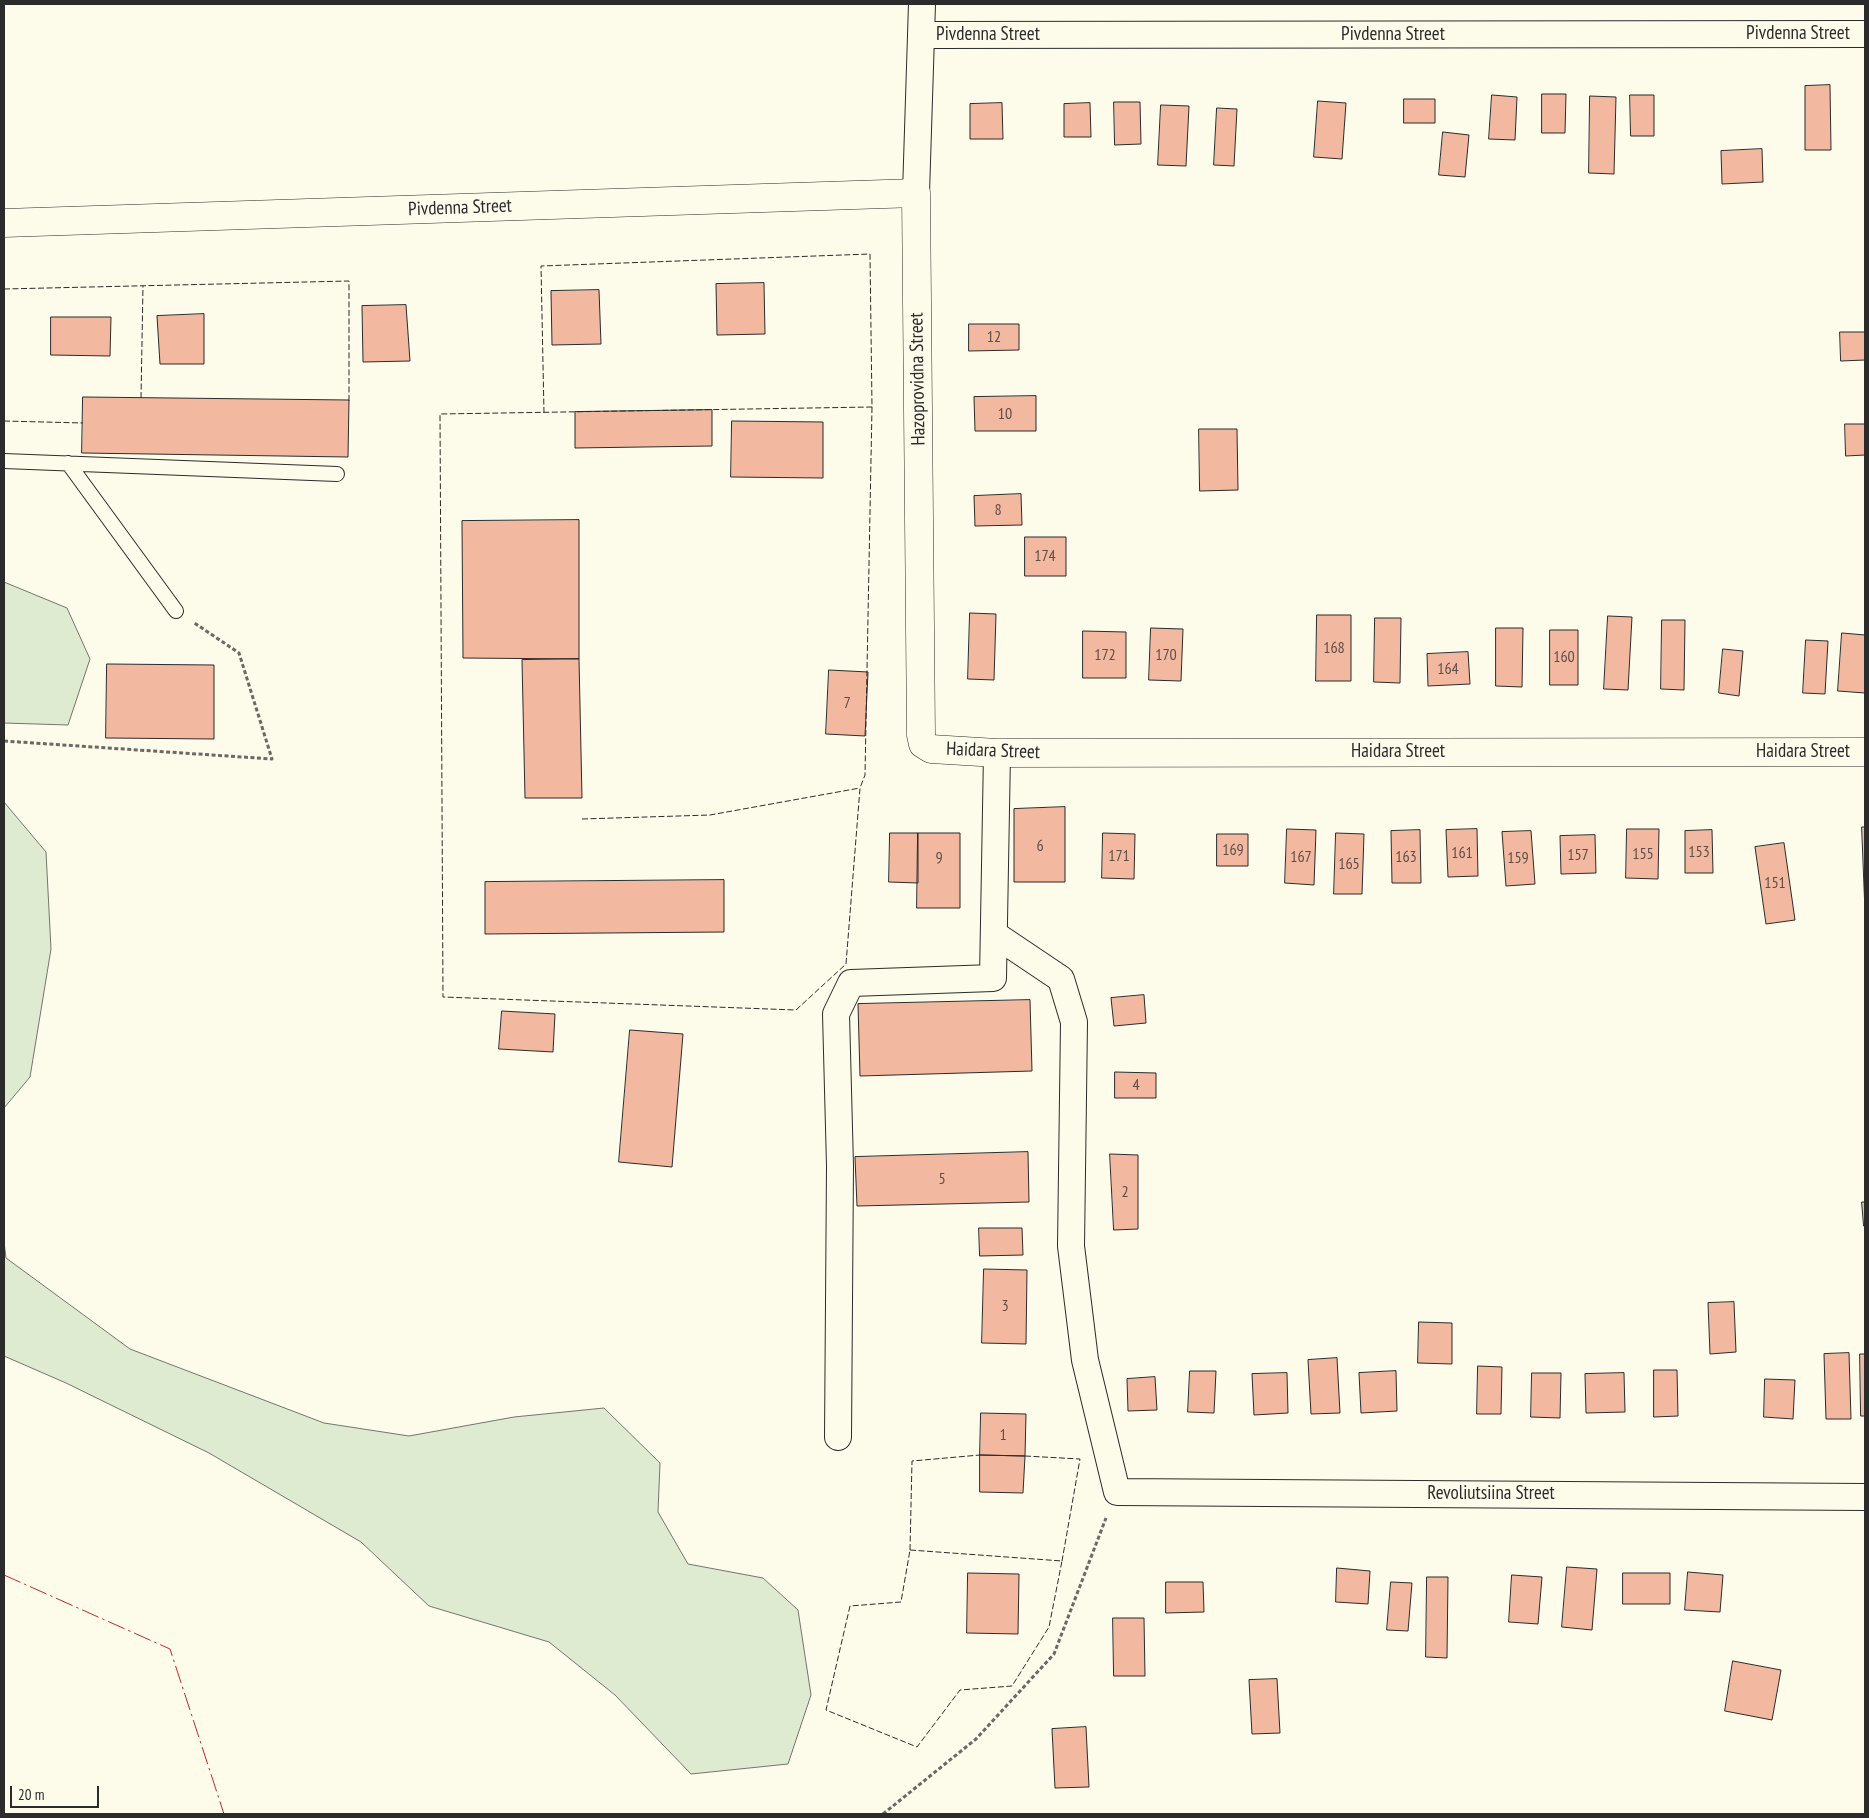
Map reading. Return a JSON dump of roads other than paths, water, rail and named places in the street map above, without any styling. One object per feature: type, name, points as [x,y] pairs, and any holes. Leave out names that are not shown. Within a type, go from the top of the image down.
[{"type":"street","name":"Hazoprovidna Street","points":[[922,4],[916,193],[921,735],[923,744],[931,749]]},
{"type":"street","name":"Pivdenna Street","points":[[921,35],[1865,34]]},
{"type":"street","name":"Pivdenna Street","points":[[4,223],[916,193]]},
{"type":"street","name":"Haidara Street","points":[[931,749],[997,752],[1865,752]]},
{"type":"street","points":[[838,1438],[840,1166],[836,1014],[851,983],[993,978],[997,752]]},
{"type":"street","name":"Revoliutsiina Street","points":[[994,934],[1061,979],[1074,1022],[1071,1246],[1085,1360],[1117,1492],[1865,1497]]},
{"type":"lane","points":[[4,461],[337,474]]},
{"type":"lane","points":[[68,463],[176,611]]}]
